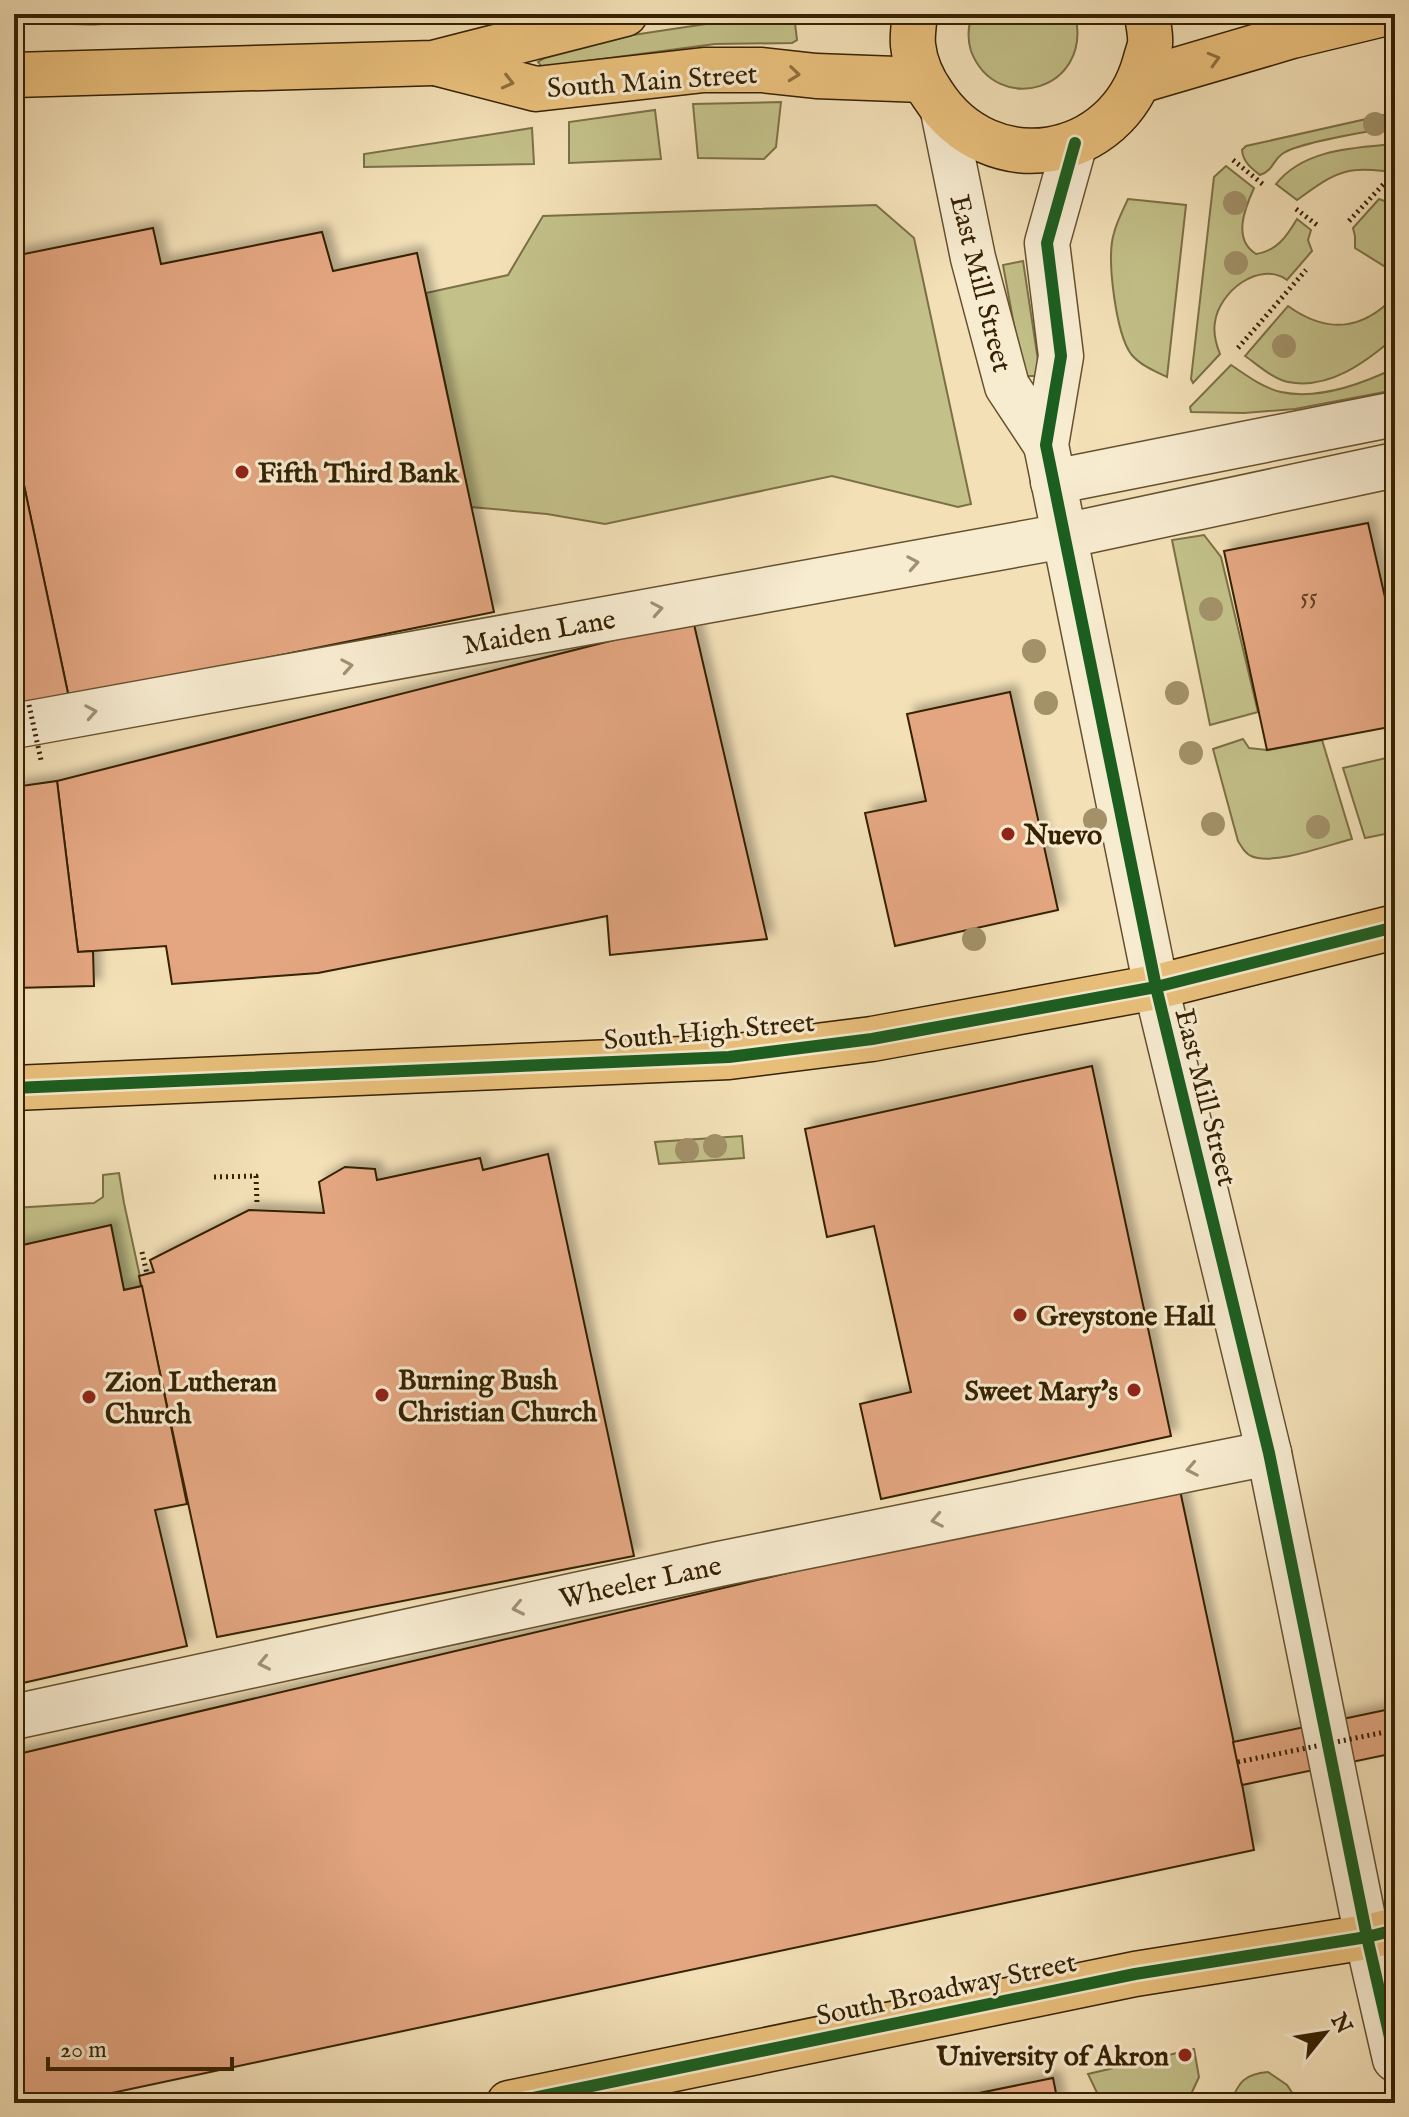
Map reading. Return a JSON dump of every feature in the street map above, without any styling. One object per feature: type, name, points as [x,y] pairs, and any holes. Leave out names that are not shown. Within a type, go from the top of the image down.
[{"type":"main road","name":"South Main Street","points":[[14,75],[433,63],[625,14]]},
{"type":"main road","points":[[915,14],[913,45],[933,96],[971,135],[1005,148],[1041,152],[1075,143],[1102,129],[1124,107],[1139,81],[1150,44],[1147,14]]},
{"type":"main road","points":[[1139,81],[1292,36],[1383,14]]},
{"type":"main road","name":"South Main Street","points":[[433,63],[536,89],[704,70],[762,70],[933,96]]},
{"type":"main road","name":"South High Street","points":[[14,1088],[729,1057],[872,1039],[1156,987],[1395,927]]},
{"type":"main road","name":"South Broadway Street","points":[[509,2103],[1135,1974],[1381,1933]]},
{"type":"street","name":"East Mill Street","points":[[933,96],[1007,386],[1049,464],[1156,987],[1381,1933],[1395,2059]]},
{"type":"street","name":"East Mill Street","points":[[1049,464],[1061,356],[1047,243],[1075,143]]},
{"type":"street","points":[[1049,464],[1395,414]]},
{"type":"street","name":"Maiden Lane","points":[[21,716],[1064,536],[1395,465]]},
{"type":"street","name":"Wheeler Lane","points":[[14,1717],[719,1564],[1269,1453]]},
{"type":"path","points":[[1233,160],[1265,186]]},
{"type":"path","points":[[1349,221],[1395,172]]},
{"type":"path","points":[[1296,209],[1317,225]]},
{"type":"path","points":[[1238,348],[1306,270]]},
{"type":"path","points":[[21,716],[41,760]]},
{"type":"path","points":[[214,1177],[256,1176],[257,1203]]},
{"type":"path","points":[[142,1252],[147,1274]]},
{"type":"path","points":[[1238,1762],[1395,1730]]},
{"type":"shaded area","points":[[57,14],[135,14],[135,18],[83,24],[29,22],[27,19]]},
{"type":"shaded area","points":[[972,14],[1075,14],[1077,40],[1070,62],[1057,77],[1040,86],[1020,89],[1000,84],[983,72],[971,51],[968,32]]},
{"type":"shaded area","points":[[792,21],[797,40],[792,43],[715,44],[542,67],[538,62],[633,35],[719,22]]},
{"type":"shaded area","points":[[781,102],[776,147],[764,159],[698,158],[693,104]]},
{"type":"shaded area","points":[[655,110],[661,159],[569,163],[569,122]]},
{"type":"shaded area","points":[[1393,113],[1395,127],[1303,145],[1282,154],[1268,171],[1260,175],[1244,158],[1242,150],[1246,146]]},
{"type":"shaded area","points":[[532,128],[534,164],[364,167],[364,154]]},
{"type":"shaded area","points":[[1395,144],[1395,159],[1384,171],[1340,173],[1297,200],[1276,184],[1287,172],[1315,157],[1346,149]]},
{"type":"shaded area","points":[[1226,166],[1254,188],[1242,232],[1249,248],[1256,254],[1270,250],[1285,237],[1297,219],[1311,230],[1308,240],[1312,251],[1287,280],[1264,274],[1242,282],[1232,290],[1218,311],[1215,322],[1215,338],[1220,354],[1193,383],[1214,177]]},
{"type":"shaded area","points":[[1128,199],[1186,205],[1167,377],[1143,365],[1131,354],[1117,313],[1112,245]]},
{"type":"shaded area","points":[[1379,199],[1395,205],[1395,269],[1392,271],[1355,248],[1353,228]]},
{"type":"shaded area","points":[[876,205],[914,238],[971,504],[958,507],[832,476],[605,524],[547,514],[471,507],[426,293],[508,275],[543,216]]},
{"type":"shaded area","points":[[1023,261],[1039,367],[1037,376],[1026,376],[1022,369],[1003,265]]},
{"type":"shaded area","points":[[1395,296],[1395,337],[1372,356],[1332,378],[1318,382],[1288,382],[1271,375],[1245,356],[1288,306],[1317,321],[1344,325],[1370,316]]},
{"type":"shaded area","points":[[1231,365],[1268,388],[1295,394],[1340,389],[1395,368],[1395,390],[1295,409],[1244,413],[1191,412],[1190,407]]},
{"type":"shaded area","points":[[1204,535],[1221,557],[1258,712],[1210,725],[1172,540]]},
{"type":"shaded area","points":[[1243,739],[1249,748],[1267,750],[1322,740],[1352,839],[1286,857],[1261,858],[1247,853],[1238,841],[1213,749]]},
{"type":"shaded area","points":[[1395,756],[1395,832],[1365,838],[1343,768]]},
{"type":"shaded area","points":[[742,1136],[744,1158],[659,1164],[655,1142]]},
{"type":"shaded area","points":[[119,1173],[142,1286],[124,1290],[111,1226],[14,1247],[14,1208],[94,1203],[103,1197],[103,1175]]},
{"type":"shaded area","points":[[1194,2049],[1199,2077],[1187,2103],[1105,2103],[1088,2074]]},
{"type":"shaded area","points":[[1268,2072],[1287,2085],[1299,2103],[1230,2103],[1243,2080]]},
{"type":"building","name":"Fifth Third Bank","points":[[153,228],[161,264],[322,232],[333,271],[417,253],[494,612],[69,698],[14,438],[14,256]]},
{"type":"building","points":[[14,438],[69,698],[14,708]]},
{"type":"building","points":[[1368,523],[1395,641],[1395,726],[1267,750],[1224,551]]},
{"type":"building","points":[[693,620],[767,939],[610,955],[607,916],[318,973],[172,984],[166,946],[78,952],[57,781]]},
{"type":"building","points":[[1010,692],[1058,910],[895,946],[865,813],[926,801],[907,714]]},
{"type":"building","points":[[57,781],[78,952],[93,951],[94,986],[14,988],[14,787]]},
{"type":"building","name":"Greystone Hall","points":[[1092,1066],[1171,1436],[881,1499],[860,1404],[911,1392],[874,1226],[827,1237],[805,1129]]},
{"type":"building","name":"Burning Bush Christian Church","points":[[548,1154],[634,1556],[217,1637],[139,1276],[154,1272],[150,1260],[249,1210],[324,1213],[319,1182],[345,1167],[375,1169],[377,1180],[480,1158],[483,1170]]},
{"type":"building","name":"Zion Lutheran Church","points":[[111,1225],[124,1290],[142,1286],[187,1504],[155,1510],[187,1646],[14,1685],[14,1247]]},
{"type":"building","points":[[1178,1481],[1254,1850],[65,2103],[14,2103],[14,1755]]},
{"type":"building","points":[[1395,1708],[1395,1753],[1242,1785],[1233,1742]]},
{"type":"building","points":[[1053,2078],[1058,2103],[930,2103]]},
{"type":"cycle path","points":[[1075,143],[1047,243],[1061,356],[1046,445],[1156,987],[1269,1453],[1367,1937],[1395,2059]]},
{"type":"cycle path","points":[[14,1088],[729,1057],[872,1039],[1156,987],[1395,927]]},
{"type":"cycle path","points":[[509,2103],[1135,1974],[1395,1930]]},
{"type":"place","name":"Fifth Third Bank","points":[[242,472]]},
{"type":"place","name":"Nuevo","points":[[1008,834]]},
{"type":"place","name":"Greystone Hall","points":[[1020,1315]]},
{"type":"place","name":"Sweet Mary's","points":[[1134,1390]]},
{"type":"place","name":"Burning Bush Christian Church","points":[[382,1395]]},
{"type":"place","name":"Zion Lutheran Church","points":[[89,1397]]},
{"type":"place","name":"University of Akron","points":[[1185,2055]]}]
